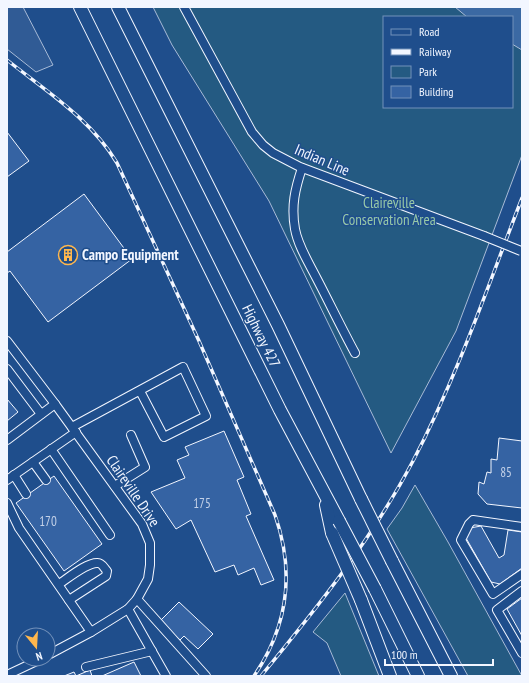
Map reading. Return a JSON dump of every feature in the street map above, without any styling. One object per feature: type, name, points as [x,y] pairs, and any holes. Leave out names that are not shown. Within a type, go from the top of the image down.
[{"type":"highway","name":"Highway 427","points":[[80,7],[280,410],[375,589],[418,676]]},
{"type":"highway","name":"Highway 427","points":[[118,7],[278,325],[361,499],[451,676]]},
{"type":"highway","points":[[324,494],[332,533],[361,600],[390,676]]},
{"type":"street","name":"Indian Line","points":[[184,7],[252,132],[263,145],[273,153],[302,168],[522,251]]},
{"type":"street","points":[[302,168],[295,190],[294,201],[297,238],[355,353]]},
{"type":"street","name":"Claireville Drive","points":[[7,341],[55,404],[142,524],[150,543],[150,565],[148,579],[138,599],[128,609],[91,632],[56,651]]},
{"type":"street","points":[[26,494],[10,478],[51,449],[74,430],[140,391],[183,367],[206,416],[164,437],[140,391]]},
{"type":"street","points":[[7,369],[42,414]]},
{"type":"street","points":[[7,440],[55,404]]},
{"type":"street","points":[[115,486],[145,467],[131,435]]},
{"type":"street","points":[[51,449],[110,535]]},
{"type":"street","points":[[33,462],[46,480]]},
{"type":"street","points":[[7,503],[19,528],[91,632]]},
{"type":"street","points":[[522,527],[473,520],[469,524],[461,540],[493,594],[522,574]]},
{"type":"street","points":[[59,584],[86,566],[97,563],[101,564],[107,571],[106,576],[69,600]]},
{"type":"street","points":[[522,591],[497,610],[522,654]]},
{"type":"street","points":[[138,599],[206,676]]},
{"type":"street","points":[[128,609],[166,676]]},
{"type":"street","points":[[86,667],[152,651]]},
{"type":"street","points":[[7,675],[24,667]]},
{"type":"green space","name":"Claireville Conservation Area","points":[[153,7],[522,7],[522,155],[456,331],[391,453],[269,201],[172,45]]},
{"type":"green space","points":[[415,485],[522,676],[468,676],[387,529],[402,508]]},
{"type":"green space","points":[[345,593],[379,676],[341,676],[327,643],[313,632]]},
{"type":"shaded area","points":[[7,7],[23,7],[53,65],[36,72],[7,49]]},
{"type":"shaded area","points":[[455,7],[522,7],[522,50],[513,45],[513,16],[466,16]]},
{"type":"building","points":[[7,132],[29,161],[7,177]]},
{"type":"building","name":"Campo Equipment","points":[[84,194],[132,259],[48,322],[10,271],[7,273],[7,252]]},
{"type":"building","points":[[7,399],[18,412],[7,421]]},
{"type":"building","points":[[224,431],[244,477],[237,480],[251,514],[246,516],[274,580],[261,585],[254,568],[238,575],[234,565],[215,572],[191,520],[176,529],[151,492],[185,478],[177,460],[189,455],[185,447]]},
{"type":"building","points":[[499,438],[522,441],[522,508],[487,504],[478,494],[479,482],[484,484],[487,472],[491,473],[491,459],[497,460]]},
{"type":"building","points":[[54,476],[102,544],[64,571],[16,503]]},
{"type":"building","points":[[481,526],[499,558],[504,555],[508,530],[522,532],[522,568],[500,584],[491,582],[466,538],[470,528]]},
{"type":"building","points":[[522,598],[522,636],[507,609]]},
{"type":"building","points":[[179,602],[213,634],[198,649],[184,636],[180,640],[160,621]]},
{"type":"building","points":[[134,662],[141,676],[102,676]]},
{"type":"building","points":[[90,670],[92,676],[76,676]]},
{"type":"building","points":[[74,672],[76,676],[64,676]]},
{"type":"railway","points":[[7,60],[81,119],[106,147],[117,163],[199,341],[275,515],[285,557],[285,598],[281,618],[274,638],[254,676]]},
{"type":"railway","points":[[261,676],[303,625],[343,572],[380,518],[413,461],[458,364],[522,198]]},
{"type":"place","name":"Campo Equipment","points":[[68,255]]}]
